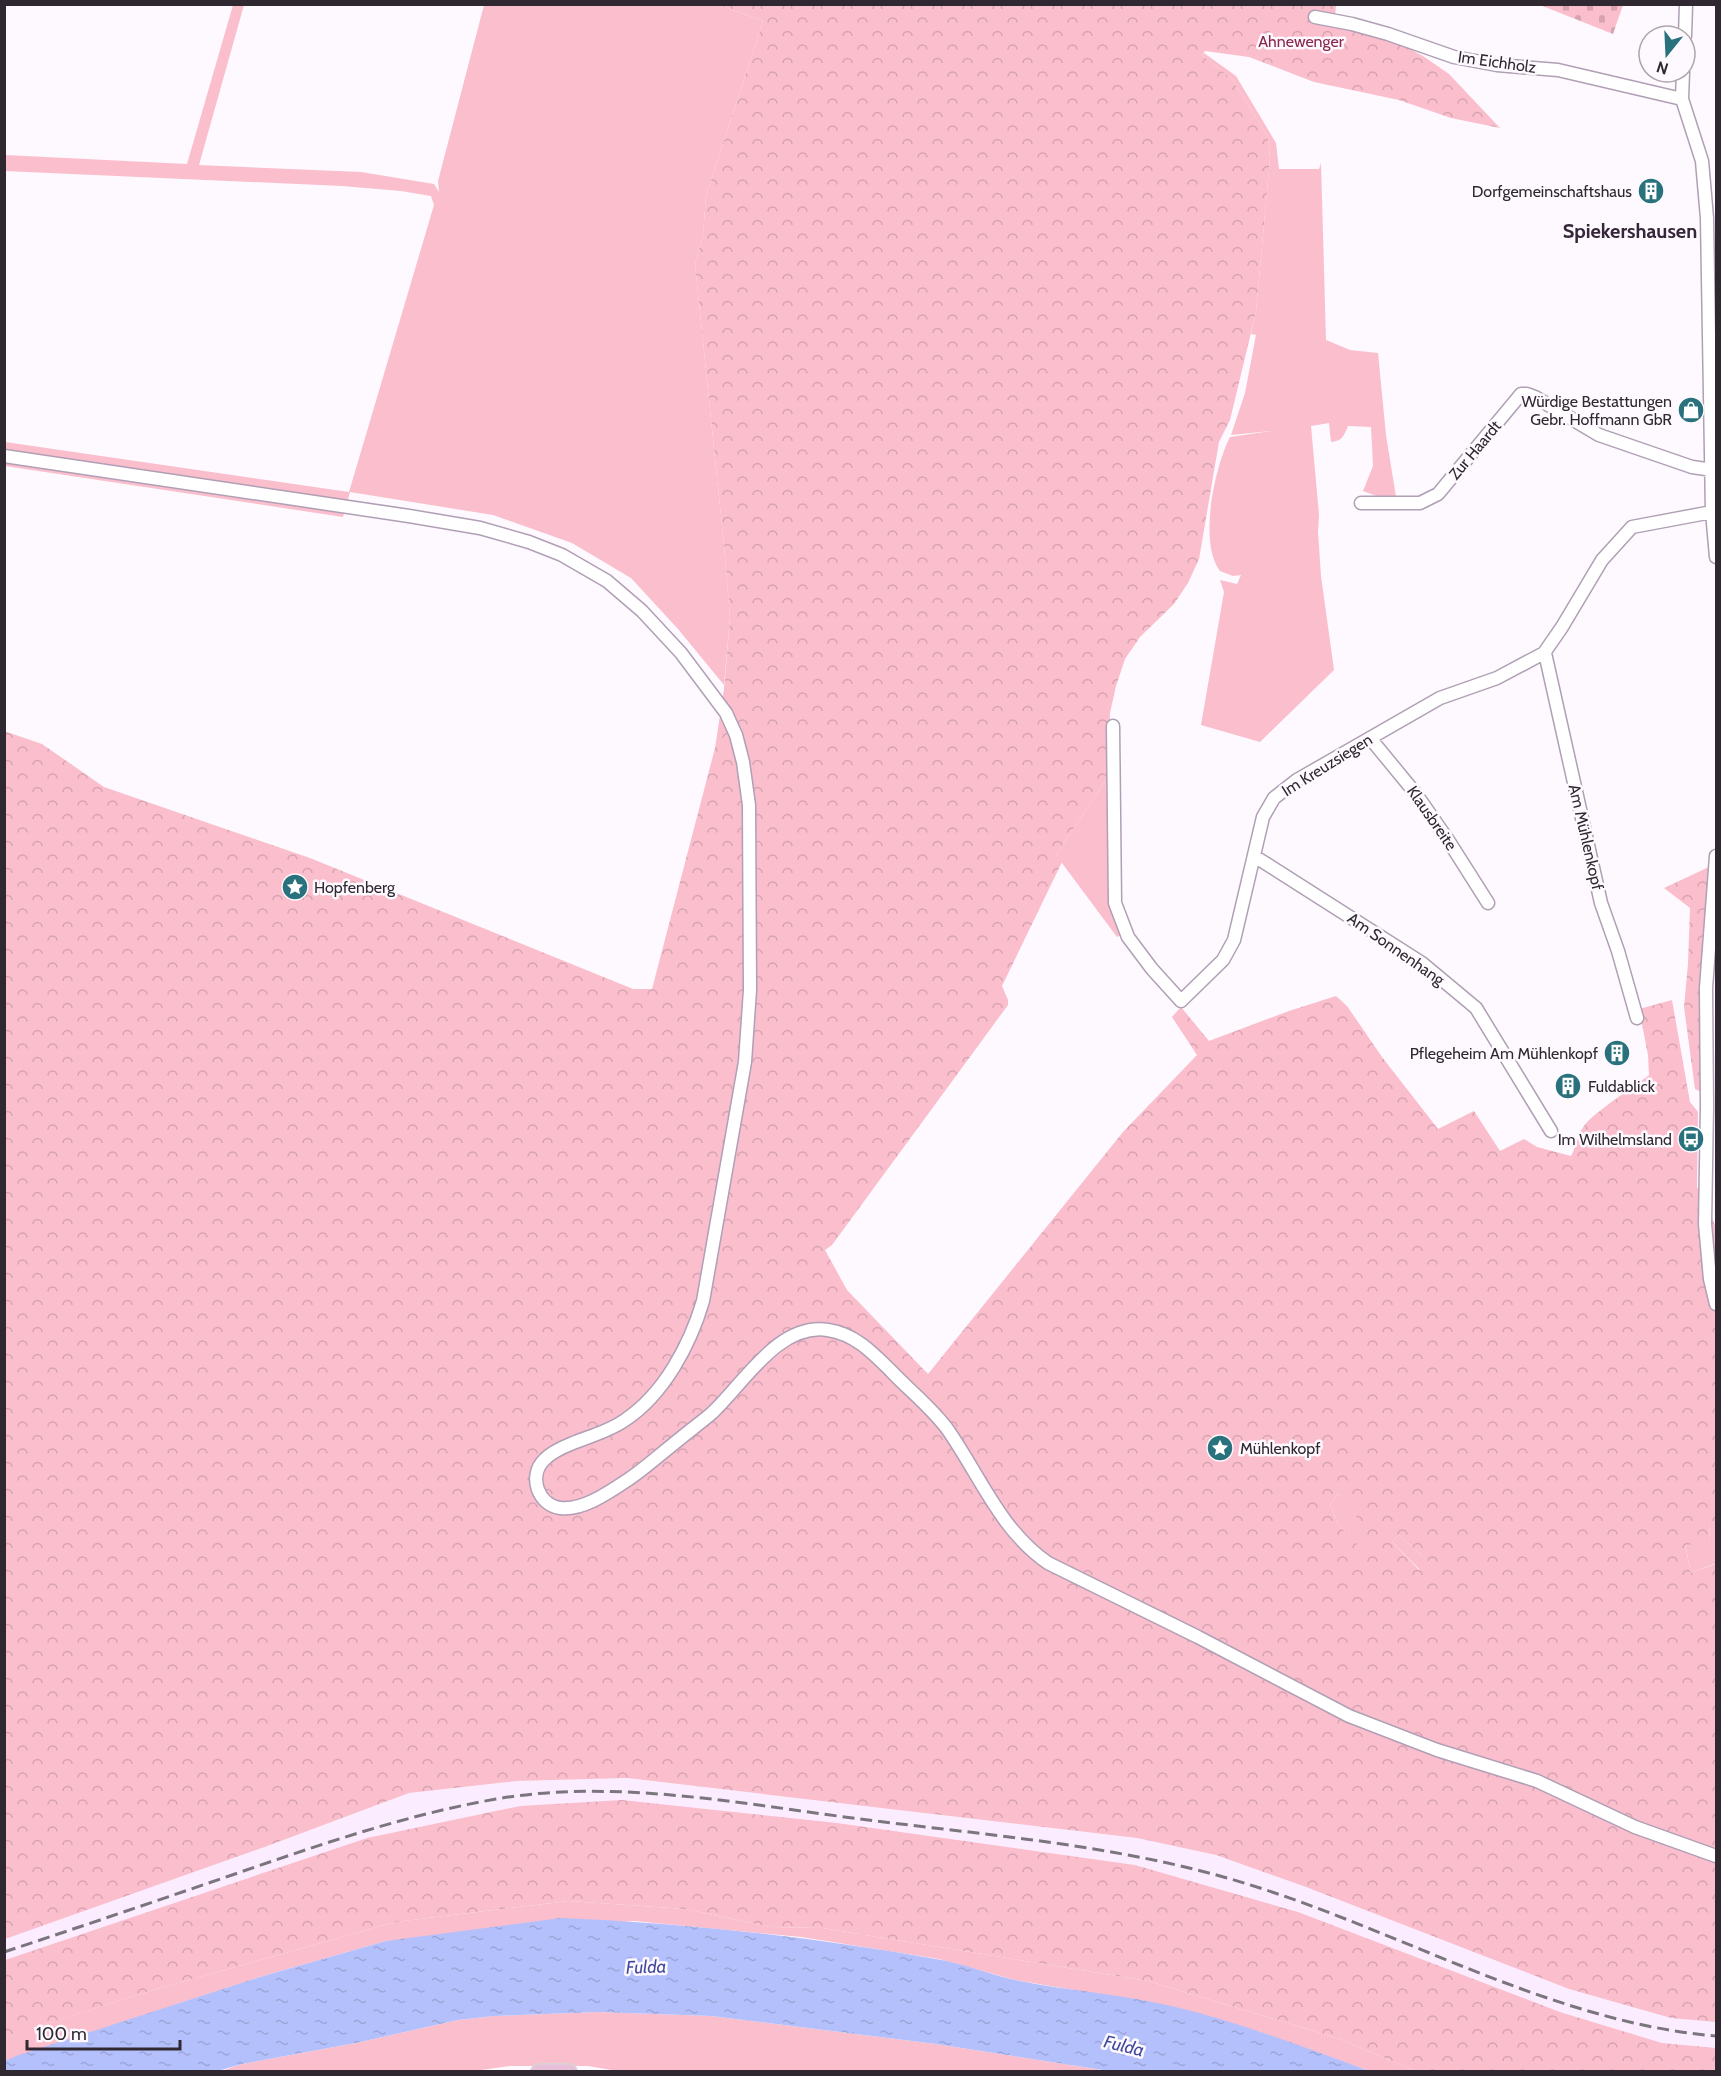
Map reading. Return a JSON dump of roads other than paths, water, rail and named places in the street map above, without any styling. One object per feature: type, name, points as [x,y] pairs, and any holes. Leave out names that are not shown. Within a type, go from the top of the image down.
[{"type":"main road","points":[[539,2072],[569,2072]]},
{"type":"street","points":[[1685,24],[1686,4]]},
{"type":"street","name":"Im Eichholz","points":[[1315,17],[1388,34],[1454,57],[1558,70],[1682,99]]},
{"type":"street","points":[[1683,84],[1682,99],[1702,161],[1707,218],[1712,512],[1716,557]]},
{"type":"street","name":"Zur Haardt","points":[[1361,503],[1420,503],[1438,494],[1521,394],[1535,398],[1599,435],[1692,467],[1713,470]]},
{"type":"street","points":[[4,456],[409,516],[480,528],[529,542],[562,555],[607,581],[642,611],[681,653],[726,713],[736,735],[743,762],[749,805],[750,990],[745,1062],[703,1301],[689,1339],[657,1390],[644,1405],[617,1425],[562,1448],[542,1462],[537,1475],[538,1491],[547,1503],[560,1508],[584,1504],[630,1479],[712,1413],[775,1347],[795,1334],[813,1329],[841,1333],[862,1344],[927,1406],[946,1428],[1011,1530],[1026,1547],[1048,1563],[1198,1637],[1349,1716],[1437,1750],[1537,1781],[1635,1827],[1716,1856]]},
{"type":"street","points":[[1545,653],[1602,560],[1632,527],[1712,512]]},
{"type":"street","name":"Im Kreuzsiegen","points":[[1113,726],[1116,903],[1128,937],[1152,969],[1181,1001],[1223,960],[1234,940],[1263,817],[1274,798],[1297,780],[1440,698],[1497,678],[1545,653]]},
{"type":"street","name":"Am Mühlenkopf","points":[[1545,653],[1601,903],[1618,951],[1637,1018]]},
{"type":"street","name":"Klausbreite","points":[[1370,738],[1422,803],[1488,903]]},
{"type":"street","name":"Am Sonnenhang","points":[[1254,855],[1422,963],[1476,1008],[1551,1131]]},
{"type":"street","points":[[1716,856],[1707,959],[1706,1186],[1706,1253],[1716,1304]]},
{"type":"street","points":[[1706,1186],[1716,1199]]},
{"type":"water","name":"Fulda","points":[[561,1918],[655,1923],[749,1932],[843,1944],[946,1961],[1015,1980],[1136,1999],[1201,2013],[1274,2036],[1369,2071],[1109,2071],[936,2044],[711,2016],[598,2012],[494,2016],[458,2020],[356,2043],[242,2064],[218,2071],[5,2071],[5,2061],[16,2056],[263,1976],[386,1941]]},
{"type":"railway","points":[[4,1952],[330,1842],[429,1813],[496,1799],[542,1793],[635,1792],[729,1801],[1049,1842],[1139,1857],[1227,1878],[1288,1897],[1469,1969],[1591,2012],[1653,2027],[1716,2036]]},
{"type":"place","name":"Dorfgemeinschaftshaus","points":[[1651,191]]},
{"type":"place","name":"Würdige Bestattungen Gebr. Hoffmann GbR","points":[[1691,410]]},
{"type":"place","name":"Hopfenberg","points":[[295,887]]},
{"type":"place","name":"Pflegeheim Am Mühlenkopf","points":[[1617,1053]]},
{"type":"place","name":"Fuldablick","points":[[1568,1086]]},
{"type":"place","name":"Im Wilhelmsland","points":[[1691,1139]]},
{"type":"place","name":"Mühlenkopf","points":[[1220,1448]]},
{"type":"district","name":"Spiekershausen","points":[[1630,231]]},
{"type":"park label","name":"Ahnewenger","points":[[1301,41]]}]
